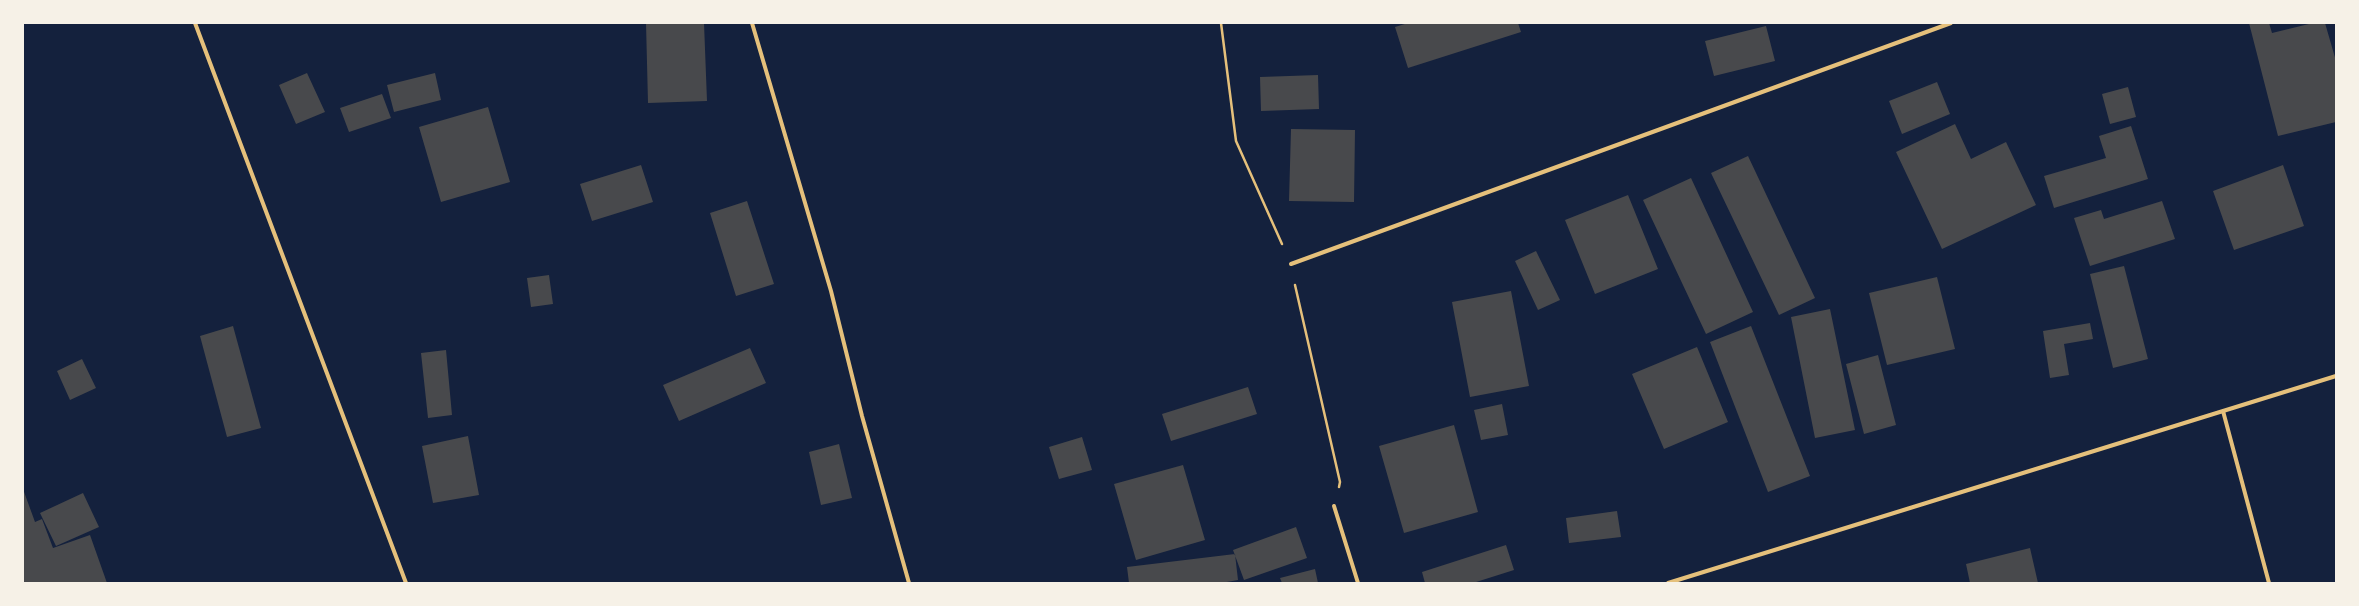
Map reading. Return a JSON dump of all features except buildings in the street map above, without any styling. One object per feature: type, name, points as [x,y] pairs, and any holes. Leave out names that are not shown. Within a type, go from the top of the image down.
[{"type":"street","points":[[195,23],[406,583]]},
{"type":"street","points":[[752,23],[831,291],[862,416],[910,583]]},
{"type":"street","points":[[1291,264],[1951,23]]},
{"type":"street","points":[[1668,583],[2336,376]]},
{"type":"street","points":[[2224,411],[2269,583]]},
{"type":"street","points":[[1334,506],[1358,583]]}]
